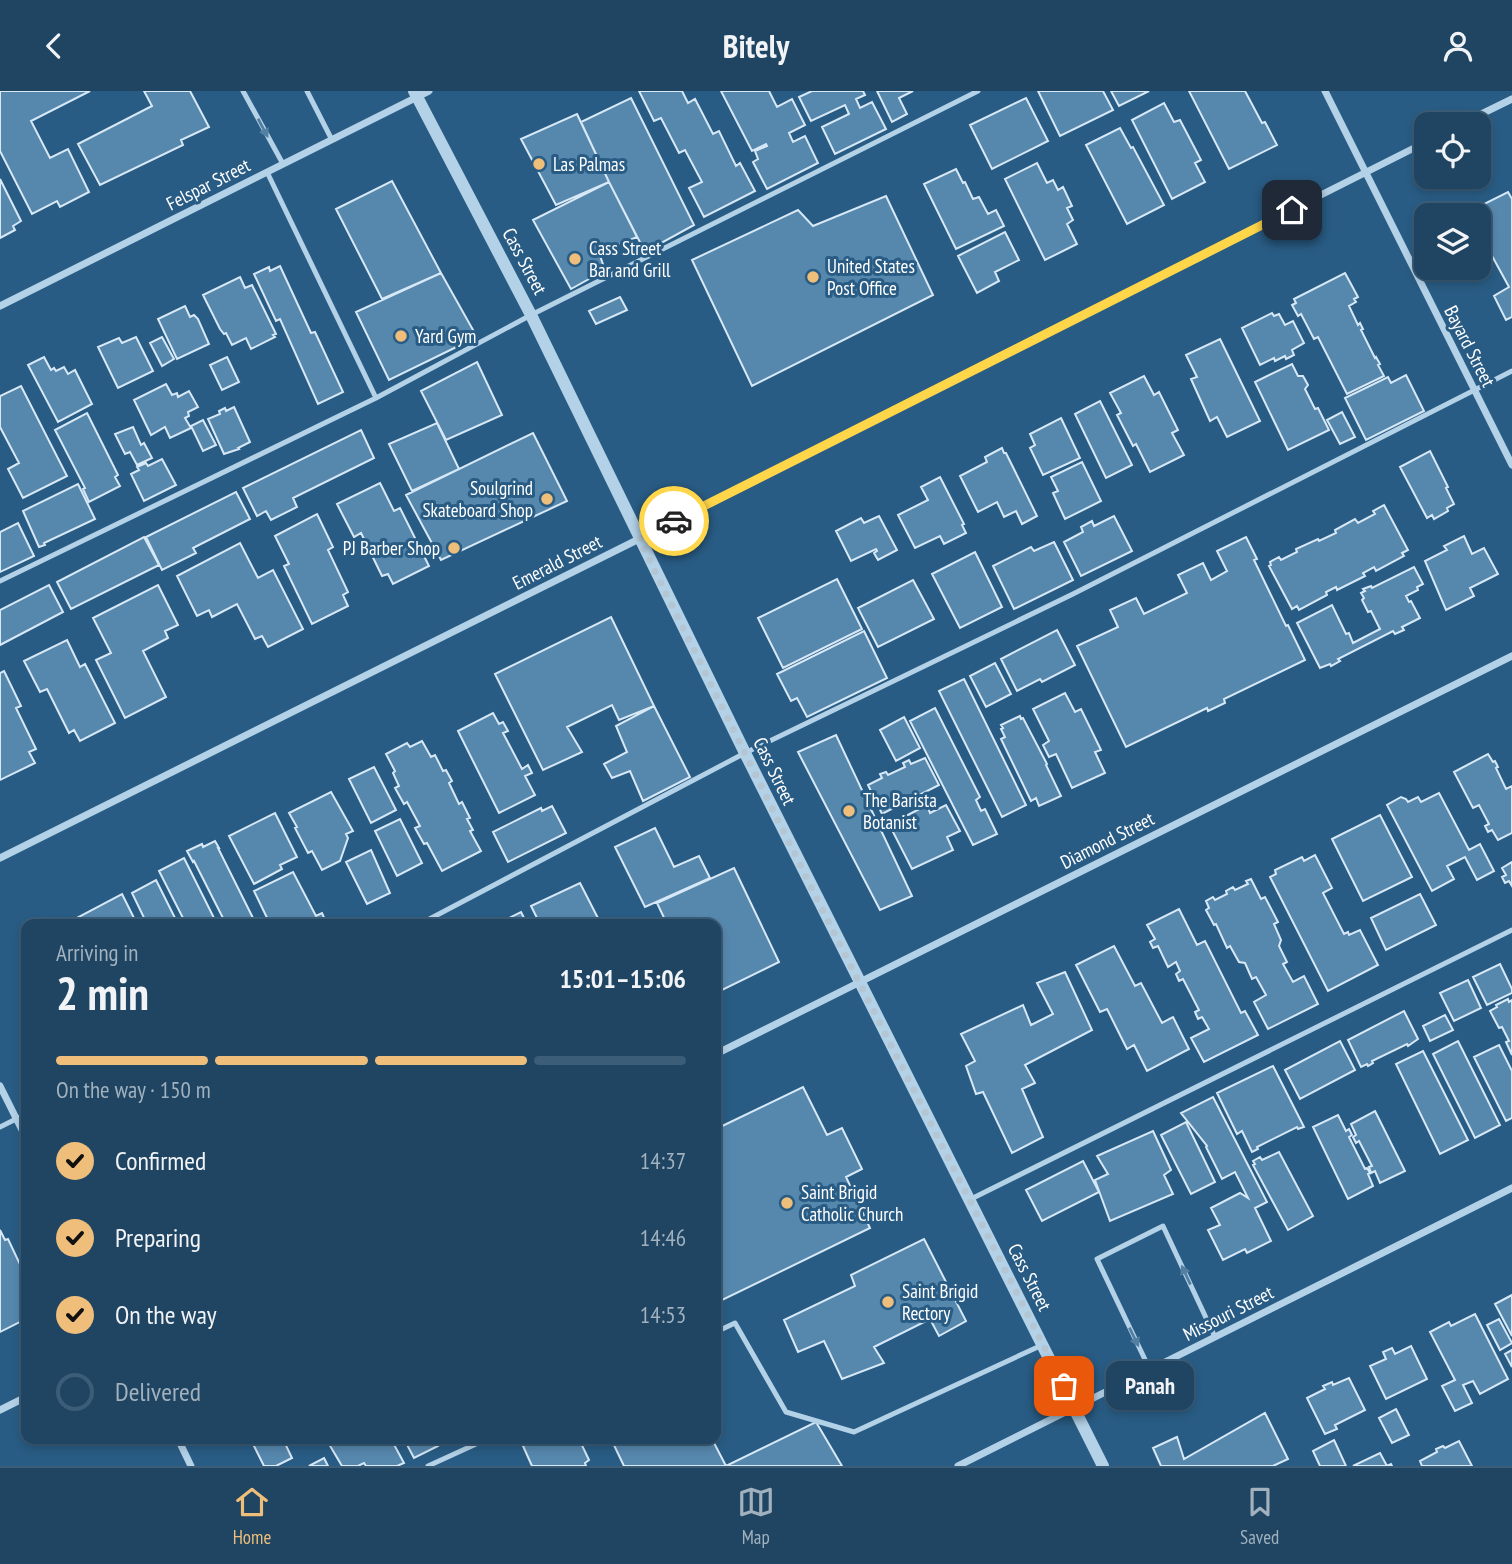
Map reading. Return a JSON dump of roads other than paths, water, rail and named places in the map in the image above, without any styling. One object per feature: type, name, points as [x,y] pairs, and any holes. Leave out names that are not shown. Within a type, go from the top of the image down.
[{"type":"street","name":"Bayard Street","points":[[1325,91],[1512,465]]},
{"type":"street","name":"Felspar Street","points":[[0,306],[420,93]]},
{"type":"street","name":"Cass Street","points":[[420,93],[745,753],[1104,1466]]},
{"type":"street","points":[[1485,112],[1512,99]]},
{"type":"street","name":"Emerald Street","points":[[0,858],[1414,148]]},
{"type":"street","name":"Diamond Street","points":[[721,1050],[1512,656]]},
{"type":"street","points":[[0,1086],[21,1128]]},
{"type":"street","name":"Missouri Street","points":[[958,1466],[1512,1188]]},
{"type":"street","points":[[0,1411],[21,1400]]},
{"type":"street","points":[[180,1444],[191,1466]]},
{"type":"lane","points":[[243,91],[283,164]]},
{"type":"lane","points":[[306,91],[331,140]]},
{"type":"lane","points":[[0,581],[376,398],[531,315],[978,91]]},
{"type":"lane","points":[[267,172],[376,398]]},
{"type":"lane","points":[[430,919],[745,753],[1073,594],[1512,371]]},
{"type":"lane","points":[[969,1200],[1512,930]]},
{"type":"lane","points":[[0,1127],[21,1116]]},
{"type":"lane","points":[[1151,1370],[1097,1259],[1163,1226],[1215,1337]]},
{"type":"lane","points":[[721,1330],[735,1323],[786,1412],[854,1432],[1043,1344]]},
{"type":"lane","points":[[428,1466],[476,1444]]},
{"type":"place","name":"Las Palmas","points":[[539,164]]},
{"type":"place","name":"Cass Street Bar and Grill","points":[[575,259]]},
{"type":"place","name":"United States Post Office","points":[[813,277]]},
{"type":"place","name":"Yard Gym","points":[[401,336]]},
{"type":"place","name":"Soulgrind Skateboard Shop","points":[[547,499]]},
{"type":"place","name":"PJ Barber Shop","points":[[454,548]]},
{"type":"place","name":"The Barista Botanist","points":[[849,811]]},
{"type":"place","name":"Saint Brigid Catholic Church","points":[[787,1203]]},
{"type":"place","name":"Saint Brigid Rectory","points":[[888,1302]]},
{"type":"place","name":"Panah","points":[[1064,1386]]}]
